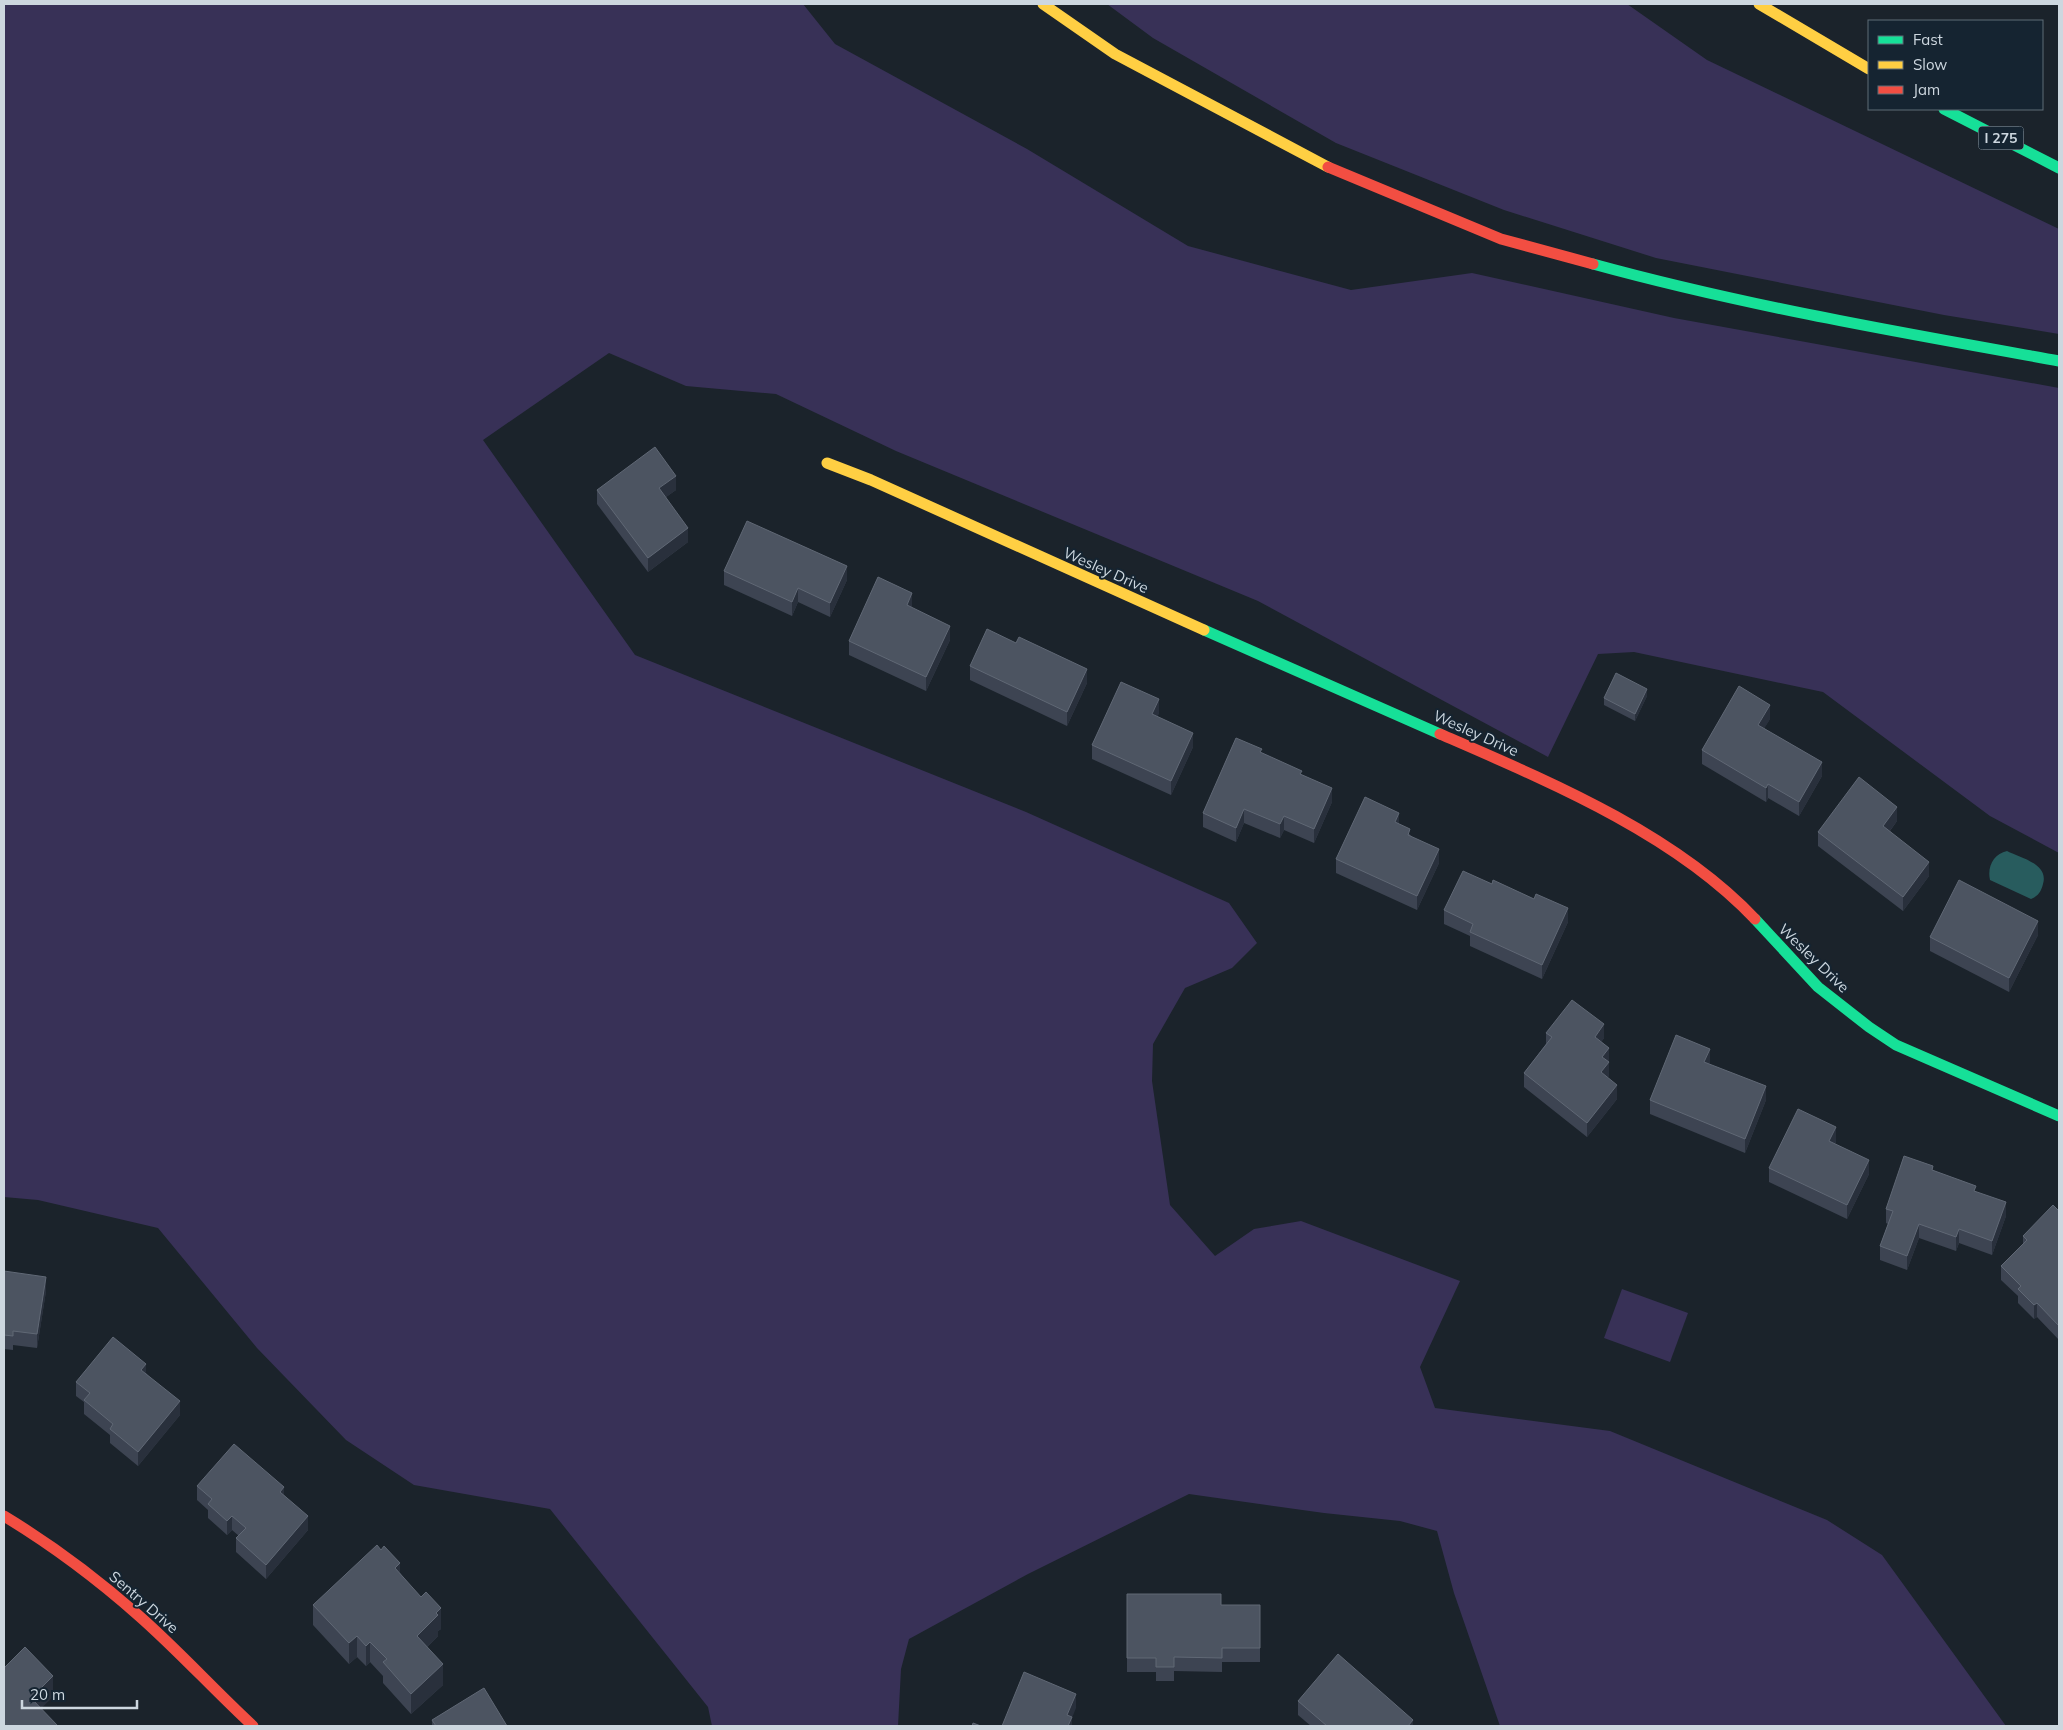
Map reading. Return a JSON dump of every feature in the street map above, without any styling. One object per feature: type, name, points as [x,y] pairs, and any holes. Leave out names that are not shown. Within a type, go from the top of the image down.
[{"type":"main road","points":[[1043,4],[1115,54],[1320,164],[1501,239],[1683,287],[1853,324],[2059,360]]},
{"type":"main road","points":[[1759,4],[1868,68]]},
{"type":"main road","name":"I 275","points":[[1946,110],[2059,168]]},
{"type":"main road","name":"Wesley Drive","points":[[827,463],[871,480],[1042,558],[1546,780],[1594,805],[1669,849],[1727,890],[1818,987],[1889,1040],[2059,1116]]},
{"type":"main road","name":"Sentry Drive","points":[[4,1516],[52,1547],[125,1604],[179,1652],[253,1726]]},
{"type":"shaded area","points":[[4,4],[803,4],[835,44],[1027,149],[1188,246],[1351,290],[1472,273],[1674,318],[2059,388],[2059,853],[1990,816],[1823,692],[1634,652],[1598,654],[1548,757],[1258,601],[896,451],[776,394],[686,386],[609,353],[483,440],[635,655],[1026,812],[1229,903],[1257,943],[1232,968],[1185,988],[1153,1044],[1152,1081],[1170,1205],[1215,1256],[1254,1229],[1301,1221],[1460,1281],[1420,1367],[1435,1408],[1610,1431],[1827,1520],[1882,1555],[2006,1726],[1500,1726],[1454,1593],[1437,1531],[1400,1521],[1324,1513],[1189,1494],[1028,1574],[909,1639],[901,1669],[898,1726],[712,1726],[708,1707],[550,1509],[414,1485],[346,1440],[257,1348],[158,1228],[38,1200],[4,1197]]},
{"type":"shaded area","points":[[1107,4],[1627,4],[1707,60],[2059,229],[2059,334],[1944,315],[1656,258],[1504,210],[1336,143],[1153,38]]},
{"type":"shaded area","points":[[2007,851],[2026,859],[2042,871],[2044,877],[2042,887],[2033,898],[2031,899],[1990,880],[1989,875],[1992,861],[1998,855]]},
{"type":"shaded area","points":[[1622,1289],[1688,1313],[1670,1362],[1604,1338]]},
{"type":"building","points":[[655,447],[676,476],[659,488],[688,528],[648,558],[597,490]]},
{"type":"building","points":[[747,521],[847,566],[830,603],[798,588],[792,602],[724,571]]},
{"type":"building","points":[[878,577],[912,593],[907,605],[950,626],[926,677],[849,641]]},
{"type":"building","points":[[987,629],[1016,643],[1019,637],[1087,669],[1067,712],[970,666]]},
{"type":"building","points":[[1616,673],[1647,689],[1635,714],[1604,698]]},
{"type":"building","points":[[1121,682],[1159,699],[1152,714],[1193,733],[1171,781],[1092,745]]},
{"type":"building","points":[[1739,686],[1770,705],[1758,725],[1822,762],[1799,802],[1768,784],[1766,788],[1702,750]]},
{"type":"building","points":[[1236,738],[1262,749],[1260,752],[1302,771],[1300,774],[1332,788],[1314,829],[1284,816],[1280,824],[1244,809],[1236,828],[1203,813]]},
{"type":"building","points":[[1859,777],[1897,807],[1883,826],[1929,862],[1903,897],[1818,832]]},
{"type":"building","points":[[1365,797],[1399,813],[1395,822],[1410,829],[1408,835],[1439,849],[1417,896],[1336,859]]},
{"type":"building","points":[[1463,871],[1492,884],[1493,880],[1534,899],[1536,894],[1568,908],[1542,965],[1470,932],[1473,924],[1444,910]]},
{"type":"building","points":[[1959,880],[2038,921],[2009,978],[1930,937]]},
{"type":"building","points":[[1572,1000],[1604,1024],[1595,1037],[1609,1048],[1602,1057],[1609,1062],[1601,1072],[1617,1085],[1587,1123],[1524,1073],[1552,1037],[1546,1033]]},
{"type":"building","points":[[1676,1035],[1710,1049],[1704,1062],[1766,1086],[1745,1139],[1650,1100]]},
{"type":"building","points":[[1798,1109],[1836,1127],[1829,1141],[1869,1160],[1847,1205],[1769,1168]]},
{"type":"building","points":[[1904,1156],[1933,1166],[1932,1170],[1976,1186],[1974,1191],[2006,1202],[1992,1241],[1959,1229],[1956,1237],[1919,1224],[1907,1256],[1880,1246],[1893,1211],[1886,1209]]},
{"type":"building","points":[[2053,1205],[2059,1211],[2059,1326],[2037,1303],[2034,1305],[2018,1289],[2021,1286],[2001,1266],[2027,1240],[2023,1236]]},
{"type":"building","points":[[4,1271],[46,1277],[37,1334],[13,1331],[13,1336],[4,1335]]},
{"type":"building","points":[[113,1337],[146,1364],[141,1370],[180,1401],[138,1452],[110,1429],[113,1424],[84,1400],[90,1393],[76,1382]]},
{"type":"building","points":[[234,1444],[284,1487],[280,1492],[308,1516],[266,1565],[236,1538],[246,1528],[232,1516],[227,1521],[208,1504],[212,1499],[197,1486]]},
{"type":"building","points":[[377,1545],[381,1550],[384,1546],[400,1563],[395,1568],[421,1597],[426,1592],[441,1608],[436,1613],[438,1615],[417,1636],[443,1664],[411,1694],[383,1662],[387,1659],[370,1642],[366,1646],[357,1636],[349,1643],[313,1605]]},
{"type":"building","points":[[1127,1594],[1221,1594],[1221,1605],[1260,1605],[1260,1648],[1222,1648],[1222,1658],[1174,1657],[1174,1667],[1156,1667],[1156,1658],[1127,1658]]},
{"type":"building","points":[[25,1647],[53,1676],[31,1698],[58,1726],[4,1726],[4,1668]]},
{"type":"building","points":[[1338,1654],[1413,1720],[1408,1726],[1327,1726],[1298,1701]]},
{"type":"building","points":[[1024,1672],[1076,1694],[1067,1715],[1072,1717],[1068,1726],[1002,1726]]},
{"type":"building","points":[[484,1688],[507,1726],[436,1726],[432,1720]]},
{"type":"traffic: fast","points":[[1946,110],[2059,168]]},
{"type":"traffic: fast","points":[[1593,264],[1767,306],[2059,361]]},
{"type":"traffic: fast","points":[[1204,630],[1440,734]]},
{"type":"traffic: fast","points":[[1755,919],[1818,987],[1869,1027],[1896,1045],[2059,1116]]},
{"type":"traffic: slow","points":[[1043,4],[1115,54],[1328,167]]},
{"type":"traffic: slow","points":[[1759,4],[1868,68]]},
{"type":"traffic: slow","points":[[827,463],[871,480],[1204,630]]},
{"type":"traffic: jam","points":[[1328,167],[1501,239],[1593,264]]},
{"type":"traffic: jam","points":[[1440,734],[1566,791],[1648,835],[1687,860],[1723,888],[1755,919]]},
{"type":"traffic: jam","points":[[4,1516],[56,1550],[122,1601],[153,1628],[253,1726]]}]
